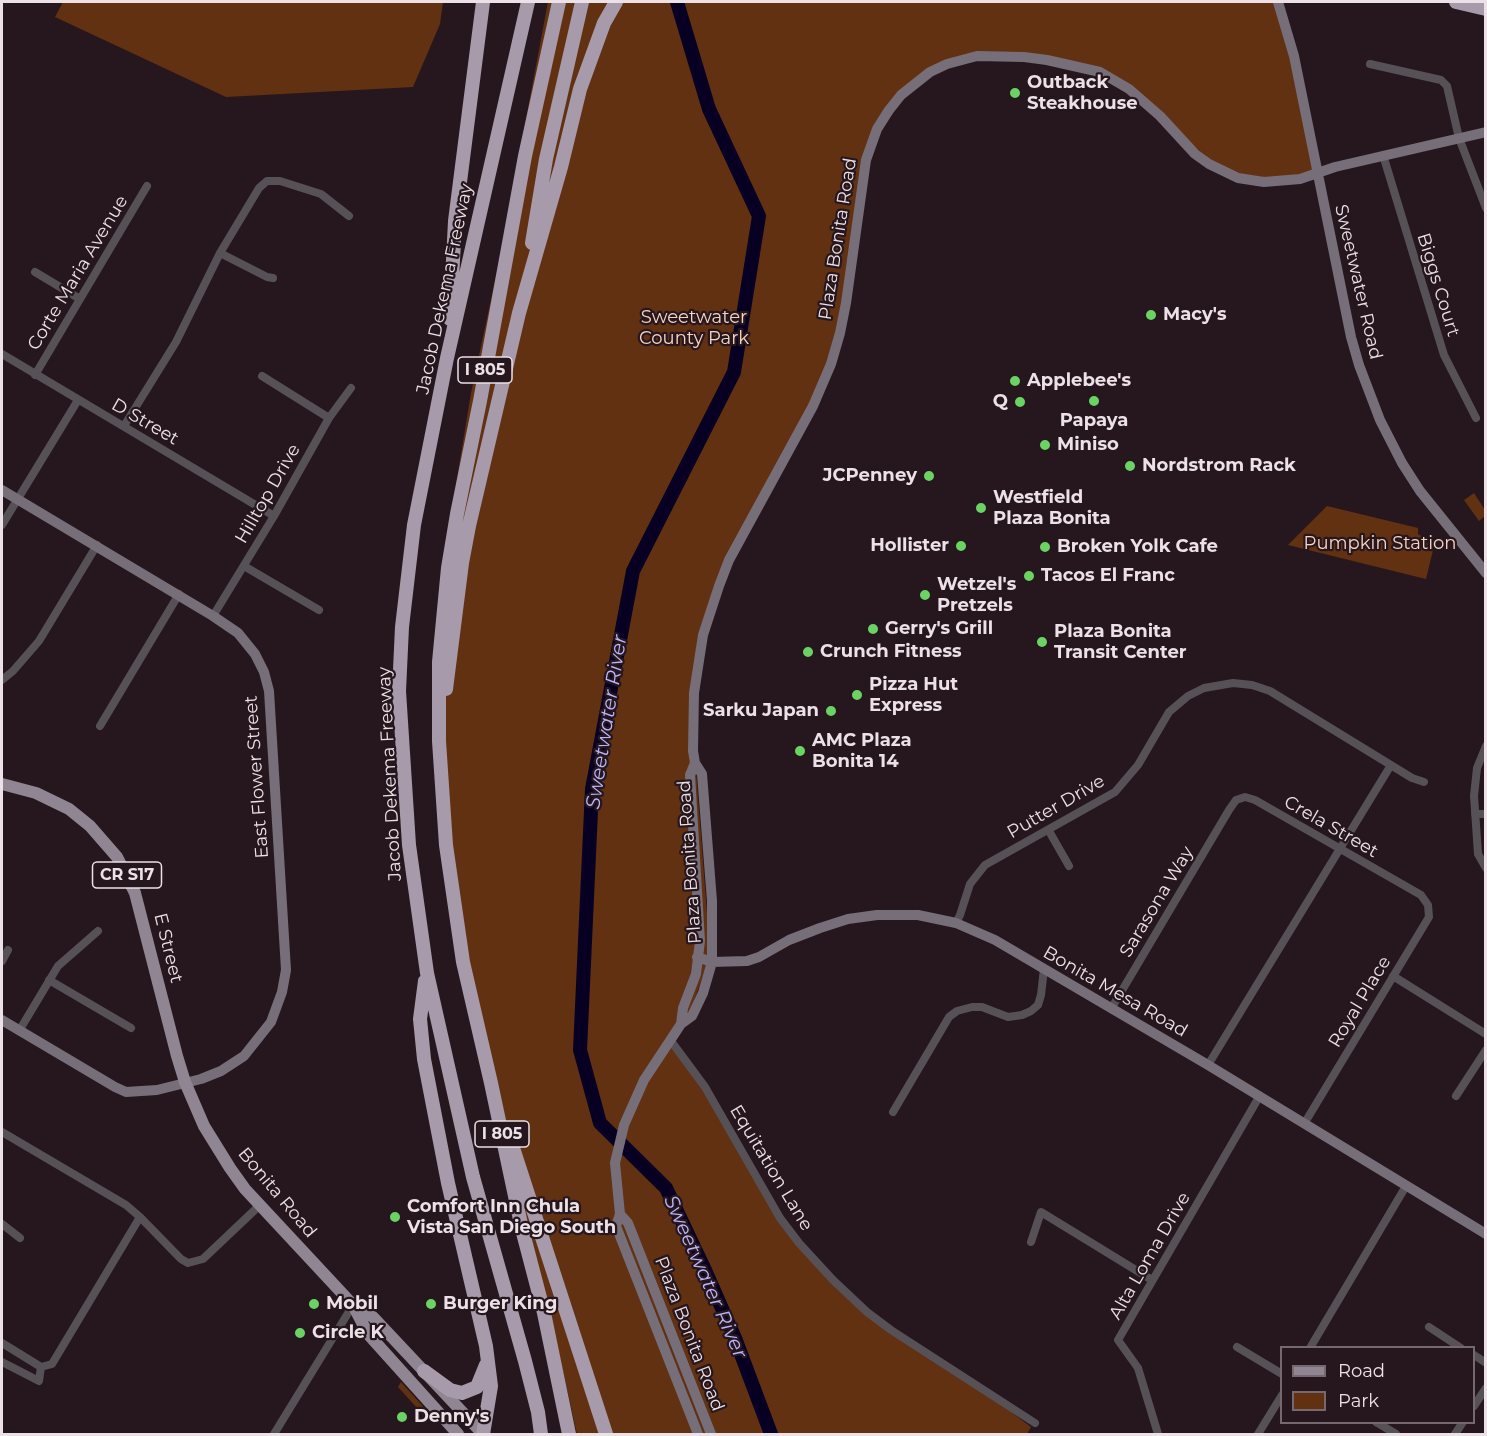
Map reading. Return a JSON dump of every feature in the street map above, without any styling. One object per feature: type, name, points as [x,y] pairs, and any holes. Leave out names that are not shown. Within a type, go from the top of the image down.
[{"type":"highway","points":[[447,358],[455,222],[483,2]]},
{"type":"highway","name":"Jacob Dekema Freeway","points":[[528,2],[447,358],[414,525],[402,627],[399,691],[409,845],[426,973],[472,1177],[525,1361],[541,1434]]},
{"type":"highway","name":"I 805","points":[[559,2],[525,156],[448,568],[439,662],[439,741],[446,845],[463,962],[522,1229],[549,1336],[569,1434]]},
{"type":"highway","points":[[519,313],[546,159],[582,2]]},
{"type":"highway","points":[[439,741],[462,563],[519,313],[561,167],[580,89],[604,23],[616,2]]},
{"type":"highway","points":[[1456,2],[1485,9]]},
{"type":"highway","points":[[426,973],[420,1019],[424,1059],[448,1184],[488,1360],[491,1386],[483,1434]]},
{"type":"highway","points":[[491,1083],[606,1434]]},
{"type":"highway","points":[[424,1371],[450,1390],[462,1393],[477,1387],[488,1360]]},
{"type":"main road","name":"Sweetwater Road","points":[[1278,2],[1294,56],[1351,337],[1380,420],[1402,463],[1420,491],[1485,573]]},
{"type":"main road","name":"Plaza Bonita Road","points":[[698,1434],[616,1226],[620,1214],[615,1163],[618,1143],[644,1080],[681,1024],[683,1008],[696,974],[700,941],[690,775],[695,763],[694,693],[703,635],[729,560],[813,406],[831,364],[846,303],[866,160],[877,129],[901,95],[930,72],[947,64],[977,56],[1024,57],[1100,72],[1129,89],[1160,116],[1195,154],[1225,173],[1264,182],[1284,182],[1485,132]]},
{"type":"main road","name":"East Flower Street","points":[[2,490],[179,594],[238,633],[250,646],[264,672],[269,691],[286,970],[282,992],[271,1022],[244,1056],[220,1071],[201,1079],[185,1082]]},
{"type":"main road","name":"Plaza Bonita Road","points":[[681,1024],[692,1016],[703,993],[712,962],[712,902],[702,774],[695,763]]},
{"type":"main road","name":"E Street","points":[[2,784],[36,793],[69,809],[90,826],[117,857],[135,893],[185,1082]]},
{"type":"main road","name":"Bonita Mesa Road","points":[[697,957],[712,962],[747,961],[789,940],[820,928],[867,916],[918,915],[956,923],[995,940],[1208,1065],[1485,1234]]},
{"type":"main road","points":[[2,1020],[126,1092],[157,1090],[185,1082]]},
{"type":"main road","name":"Bonita Road","points":[[185,1082],[204,1126],[245,1189],[353,1305],[368,1334],[458,1434]]},
{"type":"main road","name":"Plaza Bonita Road","points":[[620,1214],[628,1223],[711,1434]]},
{"type":"main road","name":"Bonita Road","points":[[353,1305],[373,1317],[483,1434]]},
{"type":"street","points":[[1370,64],[1441,80],[1447,86],[1459,138],[1485,207]]},
{"type":"street","name":"Biggs Court","points":[[1383,156],[1444,355],[1476,418]]},
{"type":"street","points":[[124,426],[176,342],[220,253],[258,188],[267,181],[280,181],[321,194],[349,216]]},
{"type":"street","name":"Corte Maria Avenue","points":[[35,375],[147,186]]},
{"type":"street","points":[[220,253],[273,278]]},
{"type":"street","points":[[35,272],[80,299]]},
{"type":"street","name":"D Street","points":[[2,354],[274,516]]},
{"type":"street","points":[[262,376],[329,418]]},
{"type":"street","name":"Hilltop Drive","points":[[213,616],[274,516],[329,418],[351,388]]},
{"type":"street","points":[[2,525],[78,400]]},
{"type":"street","points":[[2,680],[39,641],[98,545]]},
{"type":"street","points":[[244,566],[319,610]]},
{"type":"street","points":[[100,726],[179,594]]},
{"type":"street","name":"Putter Drive","points":[[956,923],[967,890],[979,871],[992,860],[1049,831],[1115,792],[1138,765],[1169,712],[1188,696],[1214,686],[1242,683],[1270,691],[1412,778],[1424,783]]},
{"type":"street","points":[[1485,746],[1474,796],[1478,855],[1485,868]]},
{"type":"street","points":[[1208,1065],[1391,765]]},
{"type":"street","name":"Crela Street","points":[[1229,810],[1236,800],[1245,797],[1255,800],[1421,895]]},
{"type":"street","name":"Sarasona Way","points":[[1111,1009],[1229,810]]},
{"type":"street","points":[[1475,814],[1485,814]]},
{"type":"street","points":[[1049,831],[1070,866]]},
{"type":"street","name":"Royal Place","points":[[1304,1124],[1429,918],[1428,905],[1421,895]]},
{"type":"street","points":[[19,1031],[58,966],[98,932]]},
{"type":"street","points":[[2,961],[8,950]]},
{"type":"street","points":[[893,1112],[949,1017],[957,1011],[972,1007],[982,1007],[1008,1017],[1031,1011],[1038,1005],[1044,969]]},
{"type":"street","points":[[1393,976],[1485,1034]]},
{"type":"street","points":[[49,980],[131,1028]]},
{"type":"street","name":"Equitation Lane","points":[[671,1041],[705,1087],[780,1218],[799,1244],[832,1280],[891,1330],[1035,1423]]},
{"type":"street","points":[[1456,1095],[1485,1050]]},
{"type":"street","name":"Alta Loma Drive","points":[[1158,1434],[1138,1368],[1118,1340],[1259,1097]]},
{"type":"street","points":[[2,1132],[126,1205],[181,1259],[189,1263],[203,1259],[260,1205]]},
{"type":"street","points":[[1311,1346],[1406,1186]]},
{"type":"street","points":[[1031,1242],[1041,1212],[1152,1280]]},
{"type":"street","points":[[2,1343],[41,1367],[52,1364],[140,1217]]},
{"type":"street","points":[[2,1224],[20,1238]]},
{"type":"street","points":[[274,1434],[353,1305]]},
{"type":"street","points":[[1429,1327],[1459,1346]]},
{"type":"street","points":[[1237,1347],[1280,1373]]},
{"type":"street","points":[[2,1362],[39,1381],[41,1367]]},
{"type":"street","points":[[1475,1403],[1485,1388]]},
{"type":"street","points":[[1258,1434],[1280,1397]]},
{"type":"street","points":[[1379,1424],[1396,1434]]},
{"type":"green space","points":[[63,2],[443,2],[440,24],[413,87],[226,97],[55,17]]},
{"type":"green space","name":"Sweetwater County Park","points":[[548,2],[1279,2],[1318,173],[1290,181],[1221,171],[1136,94],[1076,66],[977,56],[920,79],[873,139],[835,351],[711,608],[693,733],[708,926],[708,962],[685,1021],[669,1044],[705,1087],[779,1215],[853,1303],[1002,1405],[1031,1427],[1027,1434],[577,1434],[550,1313],[526,1228],[463,964],[446,845],[443,564],[471,393],[499,262]]},
{"type":"green space","points":[[1474,493],[1485,510],[1485,516],[1479,521],[1464,500]]},
{"type":"green space","name":"Pumpkin Station","points":[[1327,506],[1418,528],[1418,534],[1426,539],[1428,545],[1434,546],[1426,579],[1288,545]]},
{"type":"green space","points":[[401,1382],[431,1416],[427,1419],[398,1387]]},
{"type":"waterway","name":"Sweetwater River","points":[[677,2],[709,109],[759,216],[734,372],[633,571],[592,789],[580,1050],[600,1123],[666,1188],[735,1338],[771,1434]]},
{"type":"place","name":"Outback Steakhouse","points":[[1015,93]]},
{"type":"place","name":"Macy's","points":[[1151,315]]},
{"type":"place","name":"Applebee's","points":[[1015,381]]},
{"type":"place","name":"Papaya","points":[[1094,401]]},
{"type":"place","name":"Q","points":[[1020,402]]},
{"type":"place","name":"Miniso","points":[[1045,445]]},
{"type":"place","name":"Nordstrom Rack","points":[[1130,466]]},
{"type":"place","name":"JCPenney","points":[[929,476]]},
{"type":"place","name":"Westfield Plaza Bonita","points":[[981,508]]},
{"type":"place","name":"Hollister","points":[[961,546]]},
{"type":"place","name":"Broken Yolk Cafe","points":[[1045,547]]},
{"type":"place","name":"Tacos El Franc","points":[[1029,576]]},
{"type":"place","name":"Wetzel's Pretzels","points":[[925,595]]},
{"type":"place","name":"Gerry's Grill","points":[[873,629]]},
{"type":"place","name":"Plaza Bonita Transit Center","points":[[1042,642]]},
{"type":"place","name":"Crunch Fitness","points":[[808,652]]},
{"type":"place","name":"Pizza Hut Express","points":[[857,695]]},
{"type":"place","name":"Sarku Japan","points":[[831,711]]},
{"type":"place","name":"AMC Plaza Bonita 14","points":[[800,751]]},
{"type":"place","name":"Comfort Inn Chula Vista San Diego South","points":[[395,1217]]},
{"type":"place","name":"Mobil","points":[[314,1304]]},
{"type":"place","name":"Burger King","points":[[431,1304]]},
{"type":"place","name":"Circle K","points":[[300,1333]]},
{"type":"place","name":"Denny's","points":[[402,1417]]}]
